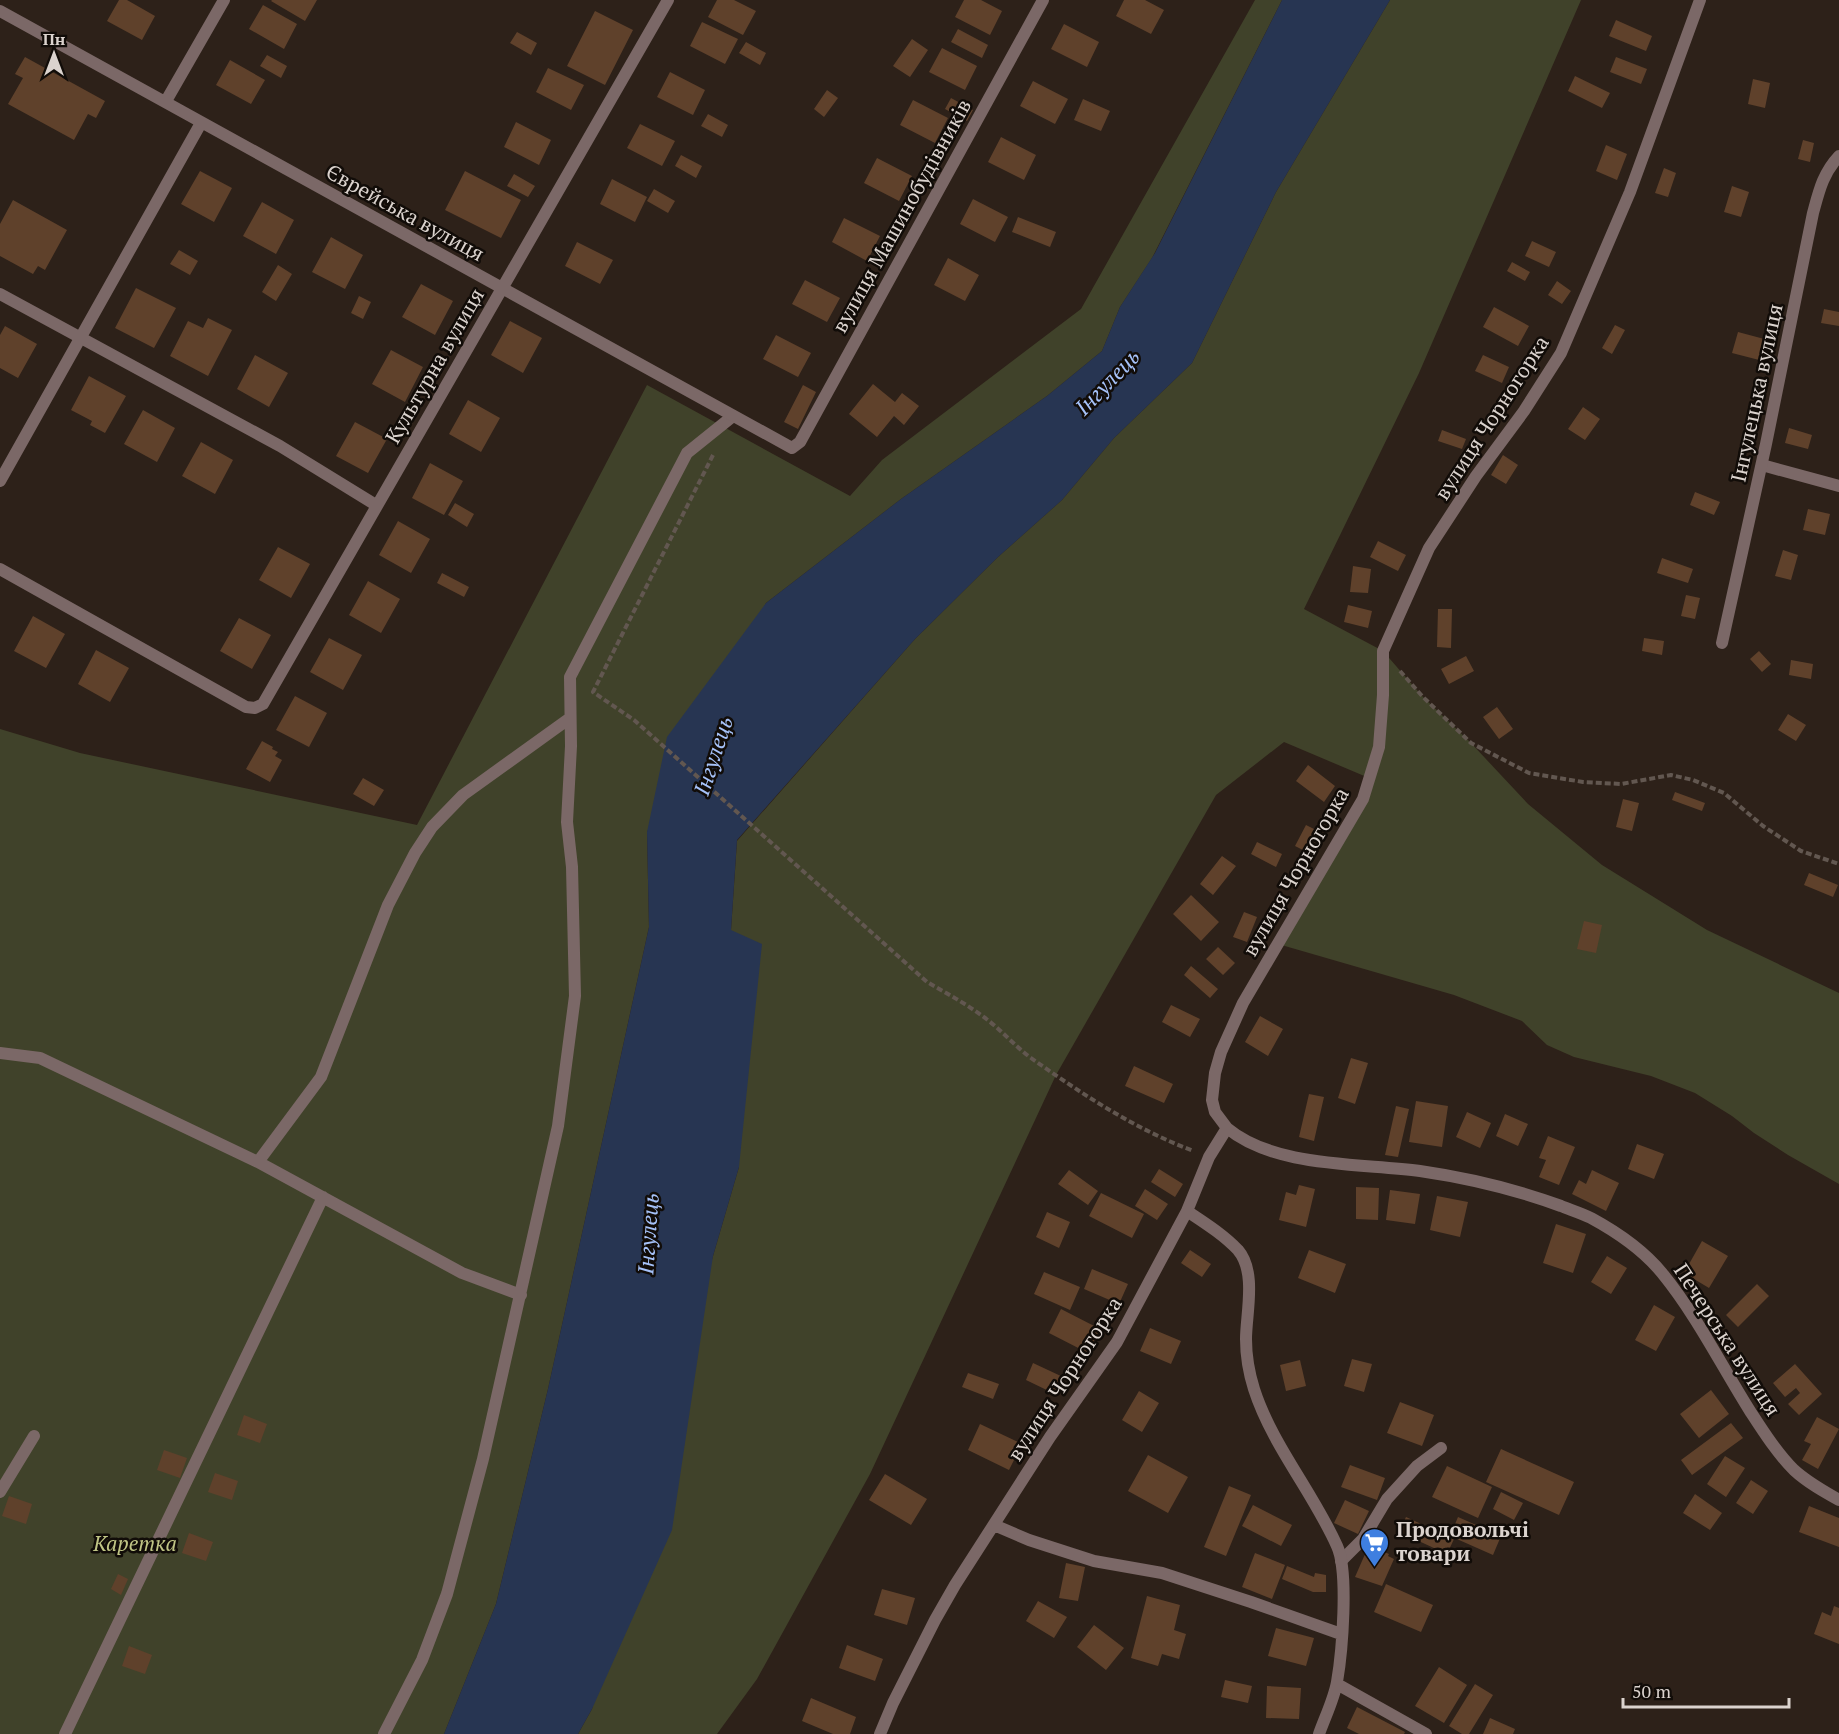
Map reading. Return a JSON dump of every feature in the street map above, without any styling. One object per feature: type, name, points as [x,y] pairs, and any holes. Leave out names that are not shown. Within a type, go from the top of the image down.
[{"type":"street","points":[[166,101],[224,0]]},
{"type":"street","name":"Культурна вулиця","points":[[0,569],[246,707],[255,708],[263,704],[668,0]]},
{"type":"street","name":"вулиця Машинобудівників","points":[[792,448],[800,442],[1043,0]]},
{"type":"street","name":"вулиця Чорногорка","points":[[880,1734],[935,1620],[1050,1437],[1117,1342],[1187,1211],[1209,1157],[1227,1128],[1215,1112],[1212,1100],[1215,1073],[1221,1052],[1243,1004],[1363,799],[1379,747],[1383,695],[1383,651],[1429,548],[1476,477],[1524,411],[1561,352],[1630,192],[1700,0]]},
{"type":"street","name":"Єврейська вулиця","points":[[0,11],[792,448]]},
{"type":"street","points":[[0,481],[201,123]]},
{"type":"street","name":"Інгулецька вулиця","points":[[1722,643],[1762,465],[1815,205],[1827,168],[1839,156]]},
{"type":"street","points":[[0,294],[280,446],[376,506]]},
{"type":"street","points":[[384,1734],[422,1660],[447,1594],[483,1459],[558,1126],[575,996],[572,867],[567,822],[571,746],[570,676],[687,453],[733,416]]},
{"type":"street","points":[[1762,465],[1839,486]]},
{"type":"street","points":[[258,1162],[321,1077],[388,905],[415,853],[432,827],[462,795],[570,718]]},
{"type":"street","points":[[0,1053],[40,1058],[258,1162],[462,1272],[521,1295]]},
{"type":"street","name":"Печерська вулиця","points":[[1227,1128],[1246,1141],[1284,1155],[1343,1165],[1419,1171],[1489,1184],[1542,1199],[1589,1217],[1629,1243],[1661,1271],[1699,1325],[1732,1384],[1764,1432],[1793,1469],[1820,1490],[1839,1500]]},
{"type":"street","points":[[65,1734],[323,1197]]},
{"type":"street","points":[[1187,1211],[1219,1233],[1240,1252],[1248,1277],[1250,1296],[1246,1339],[1248,1364],[1254,1389],[1270,1425],[1330,1532],[1341,1560],[1343,1584],[1337,1684],[1319,1734]]},
{"type":"street","points":[[0,1492],[34,1436]]},
{"type":"street","points":[[1341,1560],[1363,1539],[1387,1498],[1417,1466],[1441,1448]]},
{"type":"street","points":[[994,1525],[1029,1540],[1094,1561],[1162,1573],[1341,1634]]},
{"type":"street","points":[[1337,1684],[1426,1734]]},
{"type":"path","points":[[717,448],[592,692],[634,720],[927,982],[981,1016],[1029,1056],[1082,1093],[1164,1141],[1209,1157]]},
{"type":"path","points":[[1383,651],[1423,697],[1471,743],[1529,773],[1583,782],[1621,784],[1671,775],[1694,780],[1724,793],[1763,826],[1801,850],[1839,864]]},
{"type":"green space","name":"Каретка","points":[[1255,0],[1282,0],[1152,258],[1120,307],[1102,351],[1047,396],[901,499],[766,603],[647,832],[649,927],[548,1389],[496,1604],[444,1734],[0,1734],[0,729],[80,753],[417,825],[647,385],[850,496],[882,460],[1081,309]]},
{"type":"green space","points":[[1390,0],[1581,0],[1419,373],[1304,609],[1383,651],[1423,697],[1471,743],[1528,804],[1602,865],[1707,930],[1839,993],[1839,1184],[1788,1155],[1695,1093],[1651,1076],[1574,1057],[1547,1045],[1522,1021],[1454,995],[1278,944],[1369,778],[1284,742],[1216,795],[1056,1075],[870,1474],[757,1679],[717,1734],[578,1734],[592,1709],[739,1167],[731,930],[737,841],[915,639],[998,557],[1062,500],[1114,438],[1192,363],[1276,192]]},
{"type":"water","name":"Інгулець","points":[[1282,0],[1390,0],[1276,192],[1192,363],[1114,438],[1062,500],[998,557],[915,639],[737,840],[731,930],[762,944],[739,1167],[713,1256],[672,1530],[592,1709],[578,1734],[444,1734],[496,1604],[548,1389],[649,927],[647,832],[667,737],[766,603],[901,499],[1047,396],[1102,351],[1120,307],[1155,253]]},
{"type":"building","points":[[119,0],[127,0],[155,16],[142,40],[107,21]]},
{"type":"building","points":[[272,0],[317,0],[305,21]]},
{"type":"building","points":[[717,0],[734,0],[756,11],[743,35],[708,17]]},
{"type":"building","points":[[964,0],[981,0],[1002,11],[990,35],[955,17]]},
{"type":"building","points":[[1124,0],[1145,0],[1164,10],[1151,34],[1116,16]]},
{"type":"building","points":[[263,5],[297,24],[284,49],[249,29]]},
{"type":"building","points":[[595,11],[633,30],[605,85],[567,66]]},
{"type":"building","points":[[1616,20],[1652,36],[1646,51],[1609,36]]},
{"type":"building","points":[[702,22],[738,39],[725,64],[690,46]]},
{"type":"building","points":[[1064,24],[1099,42],[1087,67],[1051,49]]},
{"type":"building","points":[[958,29],[988,45],[982,58],[951,42]]},
{"type":"building","points":[[517,32],[537,43],[531,55],[510,43]]},
{"type":"building","points":[[912,39],[928,50],[910,77],[893,66]]},
{"type":"building","points":[[746,42],[766,53],[760,65],[739,53]]},
{"type":"building","points":[[942,48],[977,66],[965,90],[929,72]]},
{"type":"building","points":[[267,55],[287,66],[281,78],[260,66]]},
{"type":"building","points":[[25,57],[105,101],[96,118],[88,114],[74,140],[8,104],[23,78],[15,74]]},
{"type":"building","points":[[1616,57],[1647,69],[1641,84],[1610,72]]},
{"type":"building","points":[[230,60],[265,80],[251,104],[216,85]]},
{"type":"building","points":[[548,68],[584,85],[571,110],[536,92]]},
{"type":"building","points":[[670,72],[705,90],[693,115],[657,97]]},
{"type":"building","points":[[1575,76],[1610,93],[1602,108],[1568,91]]},
{"type":"building","points":[[1753,79],[1770,83],[1765,108],[1748,104]]},
{"type":"building","points":[[1033,81],[1068,99],[1055,124],[1020,106]]},
{"type":"building","points":[[827,90],[838,98],[824,117],[814,109]]},
{"type":"building","points":[[951,98],[973,110],[967,121],[945,109]]},
{"type":"building","points":[[1083,99],[1110,111],[1101,131],[1074,120]]},
{"type":"building","points":[[913,100],[948,118],[935,143],[900,125]]},
{"type":"building","points":[[708,114],[728,125],[722,137],[701,126]]},
{"type":"building","points":[[516,122],[551,140],[539,165],[504,147]]},
{"type":"building","points":[[640,124],[675,141],[662,166],[627,148]]},
{"type":"building","points":[[1001,137],[1036,155],[1024,180],[988,162]]},
{"type":"building","points":[[1803,140],[1814,143],[1810,162],[1798,159]]},
{"type":"building","points":[[1606,145],[1627,154],[1617,180],[1596,171]]},
{"type":"building","points":[[681,155],[702,166],[696,178],[675,166]]},
{"type":"building","points":[[877,158],[912,176],[899,201],[864,183]]},
{"type":"building","points":[[1664,168],[1676,173],[1668,197],[1655,193]]},
{"type":"building","points":[[200,171],[232,188],[214,222],[181,204]]},
{"type":"building","points":[[465,171],[521,200],[501,238],[445,210]]},
{"type":"building","points":[[514,174],[535,186],[528,197],[507,186]]},
{"type":"building","points":[[612,179],[647,197],[635,222],[600,204]]},
{"type":"building","points":[[1732,186],[1749,192],[1741,217],[1724,212]]},
{"type":"building","points":[[654,189],[675,201],[668,213],[647,201]]},
{"type":"building","points":[[973,199],[1008,217],[995,242],[960,224]]},
{"type":"building","points":[[13,200],[67,230],[45,270],[38,266],[33,274],[0,256],[0,224]]},
{"type":"building","points":[[262,202],[294,220],[276,254],[243,236]]},
{"type":"building","points":[[1018,217],[1056,232],[1050,247],[1012,232]]},
{"type":"building","points":[[844,218],[880,236],[867,261],[832,242]]},
{"type":"building","points":[[331,237],[363,255],[345,289],[312,272]]},
{"type":"building","points":[[1532,241],[1556,252],[1549,267],[1525,256]]},
{"type":"building","points":[[577,242],[613,260],[600,284],[565,266]]},
{"type":"building","points":[[179,250],[198,261],[190,275],[170,264]]},
{"type":"building","points":[[948,258],[979,275],[965,301],[934,285]]},
{"type":"building","points":[[1512,262],[1530,272],[1525,281],[1507,271]]},
{"type":"building","points":[[278,265],[292,274],[276,301],[262,292]]},
{"type":"building","points":[[805,280],[840,298],[827,322],[792,304]]},
{"type":"building","points":[[1557,281],[1571,291],[1562,304],[1548,295]]},
{"type":"building","points":[[421,284],[453,301],[435,335],[402,317]]},
{"type":"building","points":[[136,288],[176,308],[154,348],[115,328]]},
{"type":"building","points":[[359,296],[371,302],[363,319],[351,313]]},
{"type":"building","points":[[1494,307],[1529,326],[1518,346],[1483,327]]},
{"type":"building","points":[[1824,309],[1839,312],[1839,326],[1821,323]]},
{"type":"building","points":[[208,318],[232,330],[208,376],[170,356],[188,321],[203,328]]},
{"type":"building","points":[[510,321],[542,338],[523,373],[491,355]]},
{"type":"building","points":[[1615,325],[1625,330],[1612,354],[1602,348]]},
{"type":"building","points":[[5,326],[37,344],[18,378],[0,368],[0,335]]},
{"type":"building","points":[[1738,332],[1768,340],[1763,361],[1732,353]]},
{"type":"building","points":[[776,335],[811,353],[798,377],[763,359]]},
{"type":"building","points":[[391,350],[423,367],[405,402],[372,384]]},
{"type":"building","points":[[255,355],[288,373],[269,407],[237,389]]},
{"type":"building","points":[[1483,355],[1509,367],[1502,383],[1475,371]]},
{"type":"building","points":[[89,376],[126,396],[105,433],[90,425],[92,421],[71,410]]},
{"type":"building","points":[[873,384],[895,402],[902,393],[919,406],[904,425],[894,416],[877,437],[849,414]]},
{"type":"building","points":[[803,385],[816,392],[798,429],[784,422]]},
{"type":"building","points":[[468,400],[500,418],[481,452],[449,434]]},
{"type":"building","points":[[1583,407],[1600,419],[1585,440],[1568,429]]},
{"type":"building","points":[[143,410],[175,428],[157,462],[124,444]]},
{"type":"building","points":[[355,422],[387,439],[368,473],[336,456]]},
{"type":"building","points":[[1789,428],[1812,435],[1808,449],[1785,443]]},
{"type":"building","points":[[1442,430],[1466,439],[1462,449],[1438,441]]},
{"type":"building","points":[[201,442],[233,460],[215,494],[182,476]]},
{"type":"building","points":[[1503,455],[1518,465],[1506,484],[1491,475]]},
{"type":"building","points":[[430,463],[463,481],[444,515],[412,498]]},
{"type":"building","points":[[1695,492],[1720,502],[1714,515],[1690,505]]},
{"type":"building","points":[[455,503],[474,514],[467,527],[448,515]]},
{"type":"building","points":[[1808,509],[1830,514],[1825,535],[1803,530]]},
{"type":"building","points":[[398,521],[430,539],[411,573],[379,555]]},
{"type":"building","points":[[1378,541],[1406,555],[1398,571],[1370,557]]},
{"type":"building","points":[[278,547],[310,564],[291,598],[259,580]]},
{"type":"building","points":[[1783,550],[1798,555],[1791,580],[1775,576]]},
{"type":"building","points":[[1662,558],[1693,569],[1688,583],[1657,573]]},
{"type":"building","points":[[1353,566],[1371,569],[1368,593],[1350,592]]},
{"type":"building","points":[[442,573],[469,587],[464,597],[437,583]]},
{"type":"building","points":[[368,581],[400,599],[381,633],[349,615]]},
{"type":"building","points":[[1686,595],[1700,598],[1695,619],[1681,616]]},
{"type":"building","points":[[1348,605],[1372,611],[1368,628],[1344,622]]},
{"type":"building","points":[[1438,609],[1452,609],[1451,648],[1437,647]]},
{"type":"building","points":[[33,616],[65,634],[46,668],[14,651]]},
{"type":"building","points":[[239,618],[271,635],[252,669],[220,651]]},
{"type":"building","points":[[329,638],[362,655],[343,690],[310,672]]},
{"type":"building","points":[[1644,638],[1664,641],[1662,655],[1642,651]]},
{"type":"building","points":[[96,650],[129,668],[110,702],[78,684]]},
{"type":"building","points":[[1759,651],[1771,664],[1762,672],[1750,659]]},
{"type":"building","points":[[1466,656],[1474,671],[1449,684],[1441,669]]},
{"type":"building","points":[[1791,660],[1813,664],[1811,679],[1789,675]]},
{"type":"building","points":[[295,696],[327,713],[309,747],[276,730]]},
{"type":"building","points":[[1497,707],[1513,729],[1499,739],[1483,717]]},
{"type":"building","points":[[1788,714],[1806,725],[1796,741],[1778,730]]},
{"type":"building","points":[[262,741],[273,747],[272,749],[278,752],[275,756],[282,760],[270,782],[246,769]]},
{"type":"building","points":[[1308,765],[1335,786],[1324,802],[1296,781]]},
{"type":"building","points":[[363,778],[384,790],[374,806],[353,794]]},
{"type":"building","points":[[1675,792],[1705,803],[1702,811],[1672,800]]},
{"type":"building","points":[[1623,799],[1639,803],[1632,831],[1616,827]]},
{"type":"building","points":[[1306,825],[1318,831],[1307,852],[1295,846]]},
{"type":"building","points":[[1257,842],[1282,854],[1276,867],[1251,854]]},
{"type":"building","points":[[1222,856],[1236,866],[1213,895],[1200,884]]},
{"type":"building","points":[[1809,873],[1838,885],[1833,897],[1804,885]]},
{"type":"building","points":[[1191,895],[1219,922],[1201,941],[1173,914]]},
{"type":"building","points":[[1244,912],[1257,917],[1247,942],[1233,937]]},
{"type":"building","points":[[1584,921],[1602,925],[1596,953],[1577,949]]},
{"type":"building","points":[[1218,947],[1235,963],[1223,975],[1206,959]]},
{"type":"building","points":[[1191,966],[1218,989],[1210,998],[1184,975]]},
{"type":"building","points":[[1171,1005],[1200,1019],[1190,1037],[1162,1022]]},
{"type":"building","points":[[1260,1016],[1283,1029],[1268,1056],[1245,1042]]},
{"type":"building","points":[[1351,1058],[1368,1063],[1355,1104],[1338,1098]]},
{"type":"building","points":[[1134,1066],[1173,1084],[1164,1103],[1125,1086]]},
{"type":"building","points":[[1309,1094],[1324,1097],[1314,1141],[1299,1137]]},
{"type":"building","points":[[1416,1101],[1448,1106],[1442,1147],[1409,1142]]},
{"type":"building","points":[[1396,1106],[1409,1109],[1398,1157],[1385,1155]]},
{"type":"building","points":[[1467,1112],[1491,1123],[1480,1148],[1456,1137]]},
{"type":"building","points":[[1505,1114],[1528,1124],[1518,1146],[1496,1136]]},
{"type":"building","points":[[1548,1136],[1575,1147],[1559,1185],[1539,1177],[1546,1160],[1539,1158]]},
{"type":"building","points":[[1637,1144],[1664,1154],[1654,1179],[1628,1169]]},
{"type":"building","points":[[1159,1169],[1183,1184],[1175,1197],[1151,1182]]},
{"type":"building","points":[[1069,1170],[1098,1191],[1088,1205],[1058,1184]]},
{"type":"building","points":[[1592,1170],[1619,1183],[1606,1211],[1572,1194],[1579,1180],[1586,1184]]},
{"type":"building","points":[[1299,1185],[1315,1189],[1306,1227],[1279,1220],[1286,1192],[1296,1195]]},
{"type":"building","points":[[1356,1187],[1379,1188],[1378,1220],[1356,1219]]},
{"type":"building","points":[[1145,1189],[1168,1204],[1157,1220],[1135,1206]]},
{"type":"building","points":[[1390,1190],[1420,1194],[1415,1224],[1386,1220]]},
{"type":"building","points":[[1101,1193],[1144,1214],[1132,1238],[1089,1216]]},
{"type":"building","points":[[1437,1196],[1468,1202],[1460,1237],[1430,1230]]},
{"type":"building","points":[[1047,1212],[1070,1222],[1059,1248],[1036,1237]]},
{"type":"building","points":[[1556,1224],[1586,1234],[1573,1273],[1543,1263]]},
{"type":"building","points":[[1702,1241],[1728,1256],[1709,1288],[1684,1273]]},
{"type":"building","points":[[1190,1250],[1211,1264],[1202,1277],[1181,1263]]},
{"type":"building","points":[[1309,1250],[1346,1264],[1335,1293],[1298,1278]]},
{"type":"building","points":[[1607,1256],[1627,1268],[1611,1294],[1591,1282]]},
{"type":"building","points":[[1092,1269],[1128,1284],[1119,1304],[1084,1289]]},
{"type":"building","points":[[1044,1272],[1080,1287],[1070,1310],[1034,1294]]},
{"type":"building","points":[[1757,1284],[1769,1296],[1738,1327],[1726,1315]]},
{"type":"building","points":[[1654,1305],[1675,1317],[1656,1351],[1635,1340]]},
{"type":"building","points":[[1061,1309],[1100,1329],[1088,1353],[1049,1333]]},
{"type":"building","points":[[1150,1328],[1181,1341],[1171,1364],[1140,1351]]},
{"type":"building","points":[[1352,1359],[1372,1364],[1364,1392],[1344,1386]]},
{"type":"building","points":[[1300,1360],[1306,1386],[1286,1391],[1280,1365]]},
{"type":"building","points":[[1033,1363],[1063,1377],[1055,1394],[1026,1380]]},
{"type":"building","points":[[1795,1364],[1822,1394],[1799,1415],[1788,1404],[1800,1393],[1796,1388],[1785,1397],[1773,1383]]},
{"type":"building","points":[[968,1373],[999,1384],[993,1399],[962,1387]]},
{"type":"building","points":[[1711,1390],[1729,1414],[1699,1438],[1680,1414]]},
{"type":"building","points":[[1139,1391],[1159,1403],[1142,1432],[1122,1420]]},
{"type":"building","points":[[1400,1402],[1434,1415],[1422,1446],[1387,1433]]},
{"type":"building","points":[[244,1415],[267,1424],[260,1443],[237,1435]]},
{"type":"building","points":[[1817,1417],[1839,1429],[1818,1469],[1802,1460],[1811,1444],[1804,1441]]},
{"type":"building","points":[[1731,1423],[1743,1438],[1692,1475],[1681,1460]]},
{"type":"building","points":[[980,1424],[1022,1444],[1009,1470],[968,1450]]},
{"type":"building","points":[[1501,1449],[1574,1482],[1559,1515],[1486,1482]]},
{"type":"building","points":[[164,1450],[187,1458],[180,1478],[157,1470]]},
{"type":"building","points":[[1148,1455],[1188,1477],[1168,1513],[1128,1491]]},
{"type":"building","points":[[1725,1456],[1745,1468],[1726,1497],[1707,1484]]},
{"type":"building","points":[[1350,1465],[1385,1478],[1377,1500],[1341,1487]]},
{"type":"building","points":[[1447,1466],[1492,1487],[1478,1518],[1432,1497]]},
{"type":"building","points":[[215,1473],[238,1481],[232,1500],[208,1492]]},
{"type":"building","points":[[885,1474],[927,1499],[911,1525],[869,1500]]},
{"type":"building","points":[[1751,1480],[1768,1491],[1753,1514],[1736,1503]]},
{"type":"building","points":[[1229,1486],[1251,1495],[1226,1556],[1204,1547]]},
{"type":"building","points":[[1501,1492],[1523,1503],[1514,1520],[1493,1509]]},
{"type":"building","points":[[1695,1494],[1722,1513],[1710,1530],[1683,1513]]},
{"type":"building","points":[[9,1496],[32,1504],[26,1524],[2,1516]]},
{"type":"building","points":[[1345,1500],[1369,1511],[1358,1534],[1334,1523]]},
{"type":"building","points":[[1253,1505],[1292,1525],[1281,1546],[1242,1526]]},
{"type":"building","points":[[1809,1506],[1839,1518],[1839,1547],[1799,1532]]},
{"type":"building","points":[[1406,1517],[1454,1539],[1447,1554],[1399,1532]]},
{"type":"building","points":[[1458,1517],[1501,1536],[1493,1555],[1450,1536]]},
{"type":"building","points":[[189,1533],[213,1542],[206,1561],[182,1553]]},
{"type":"building","name":"Продовольчі товари","points":[[1369,1545],[1389,1554],[1388,1556],[1394,1559],[1382,1586],[1355,1577]]},
{"type":"building","points":[[1255,1553],[1285,1565],[1272,1599],[1242,1587]]},
{"type":"building","points":[[1066,1563],[1085,1567],[1078,1601],[1059,1598]]},
{"type":"building","points":[[1287,1566],[1314,1577],[1315,1573],[1326,1575],[1326,1592],[1313,1592],[1282,1579]]},
{"type":"building","points":[[118,1574],[128,1579],[121,1595],[111,1589]]},
{"type":"building","points":[[1386,1584],[1433,1605],[1421,1632],[1374,1612]]},
{"type":"building","points":[[882,1589],[915,1598],[907,1625],[874,1615]]},
{"type":"building","points":[[1147,1596],[1180,1605],[1174,1630],[1186,1634],[1179,1659],[1162,1654],[1158,1666],[1131,1658]]},
{"type":"building","points":[[1038,1601],[1067,1617],[1054,1638],[1026,1621]]},
{"type":"building","points":[[1834,1606],[1839,1608],[1839,1644],[1814,1634],[1822,1612],[1831,1616]]},
{"type":"building","points":[[1094,1625],[1124,1648],[1106,1670],[1077,1647]]},
{"type":"building","points":[[1276,1628],[1314,1638],[1306,1666],[1268,1656]]},
{"type":"building","points":[[847,1645],[883,1659],[875,1681],[839,1668]]},
{"type":"building","points":[[129,1646],[152,1655],[145,1674],[122,1666]]},
{"type":"building","points":[[1439,1667],[1467,1685],[1444,1723],[1415,1706]]},
{"type":"building","points":[[1225,1680],[1252,1686],[1248,1703],[1221,1697]]},
{"type":"building","points":[[1475,1684],[1493,1695],[1469,1734],[1462,1734],[1449,1726]]},
{"type":"building","points":[[1267,1686],[1301,1688],[1299,1719],[1266,1718]]},
{"type":"building","points":[[811,1698],[856,1717],[850,1734],[833,1734],[802,1721]]},
{"type":"building","points":[[1357,1707],[1405,1732],[1404,1734],[1359,1734],[1347,1728]]},
{"type":"building","points":[[1490,1718],[1515,1729],[1513,1734],[1483,1734]]},
{"type":"place","name":"Продовольчі товари","points":[[1375,1568]]}]
